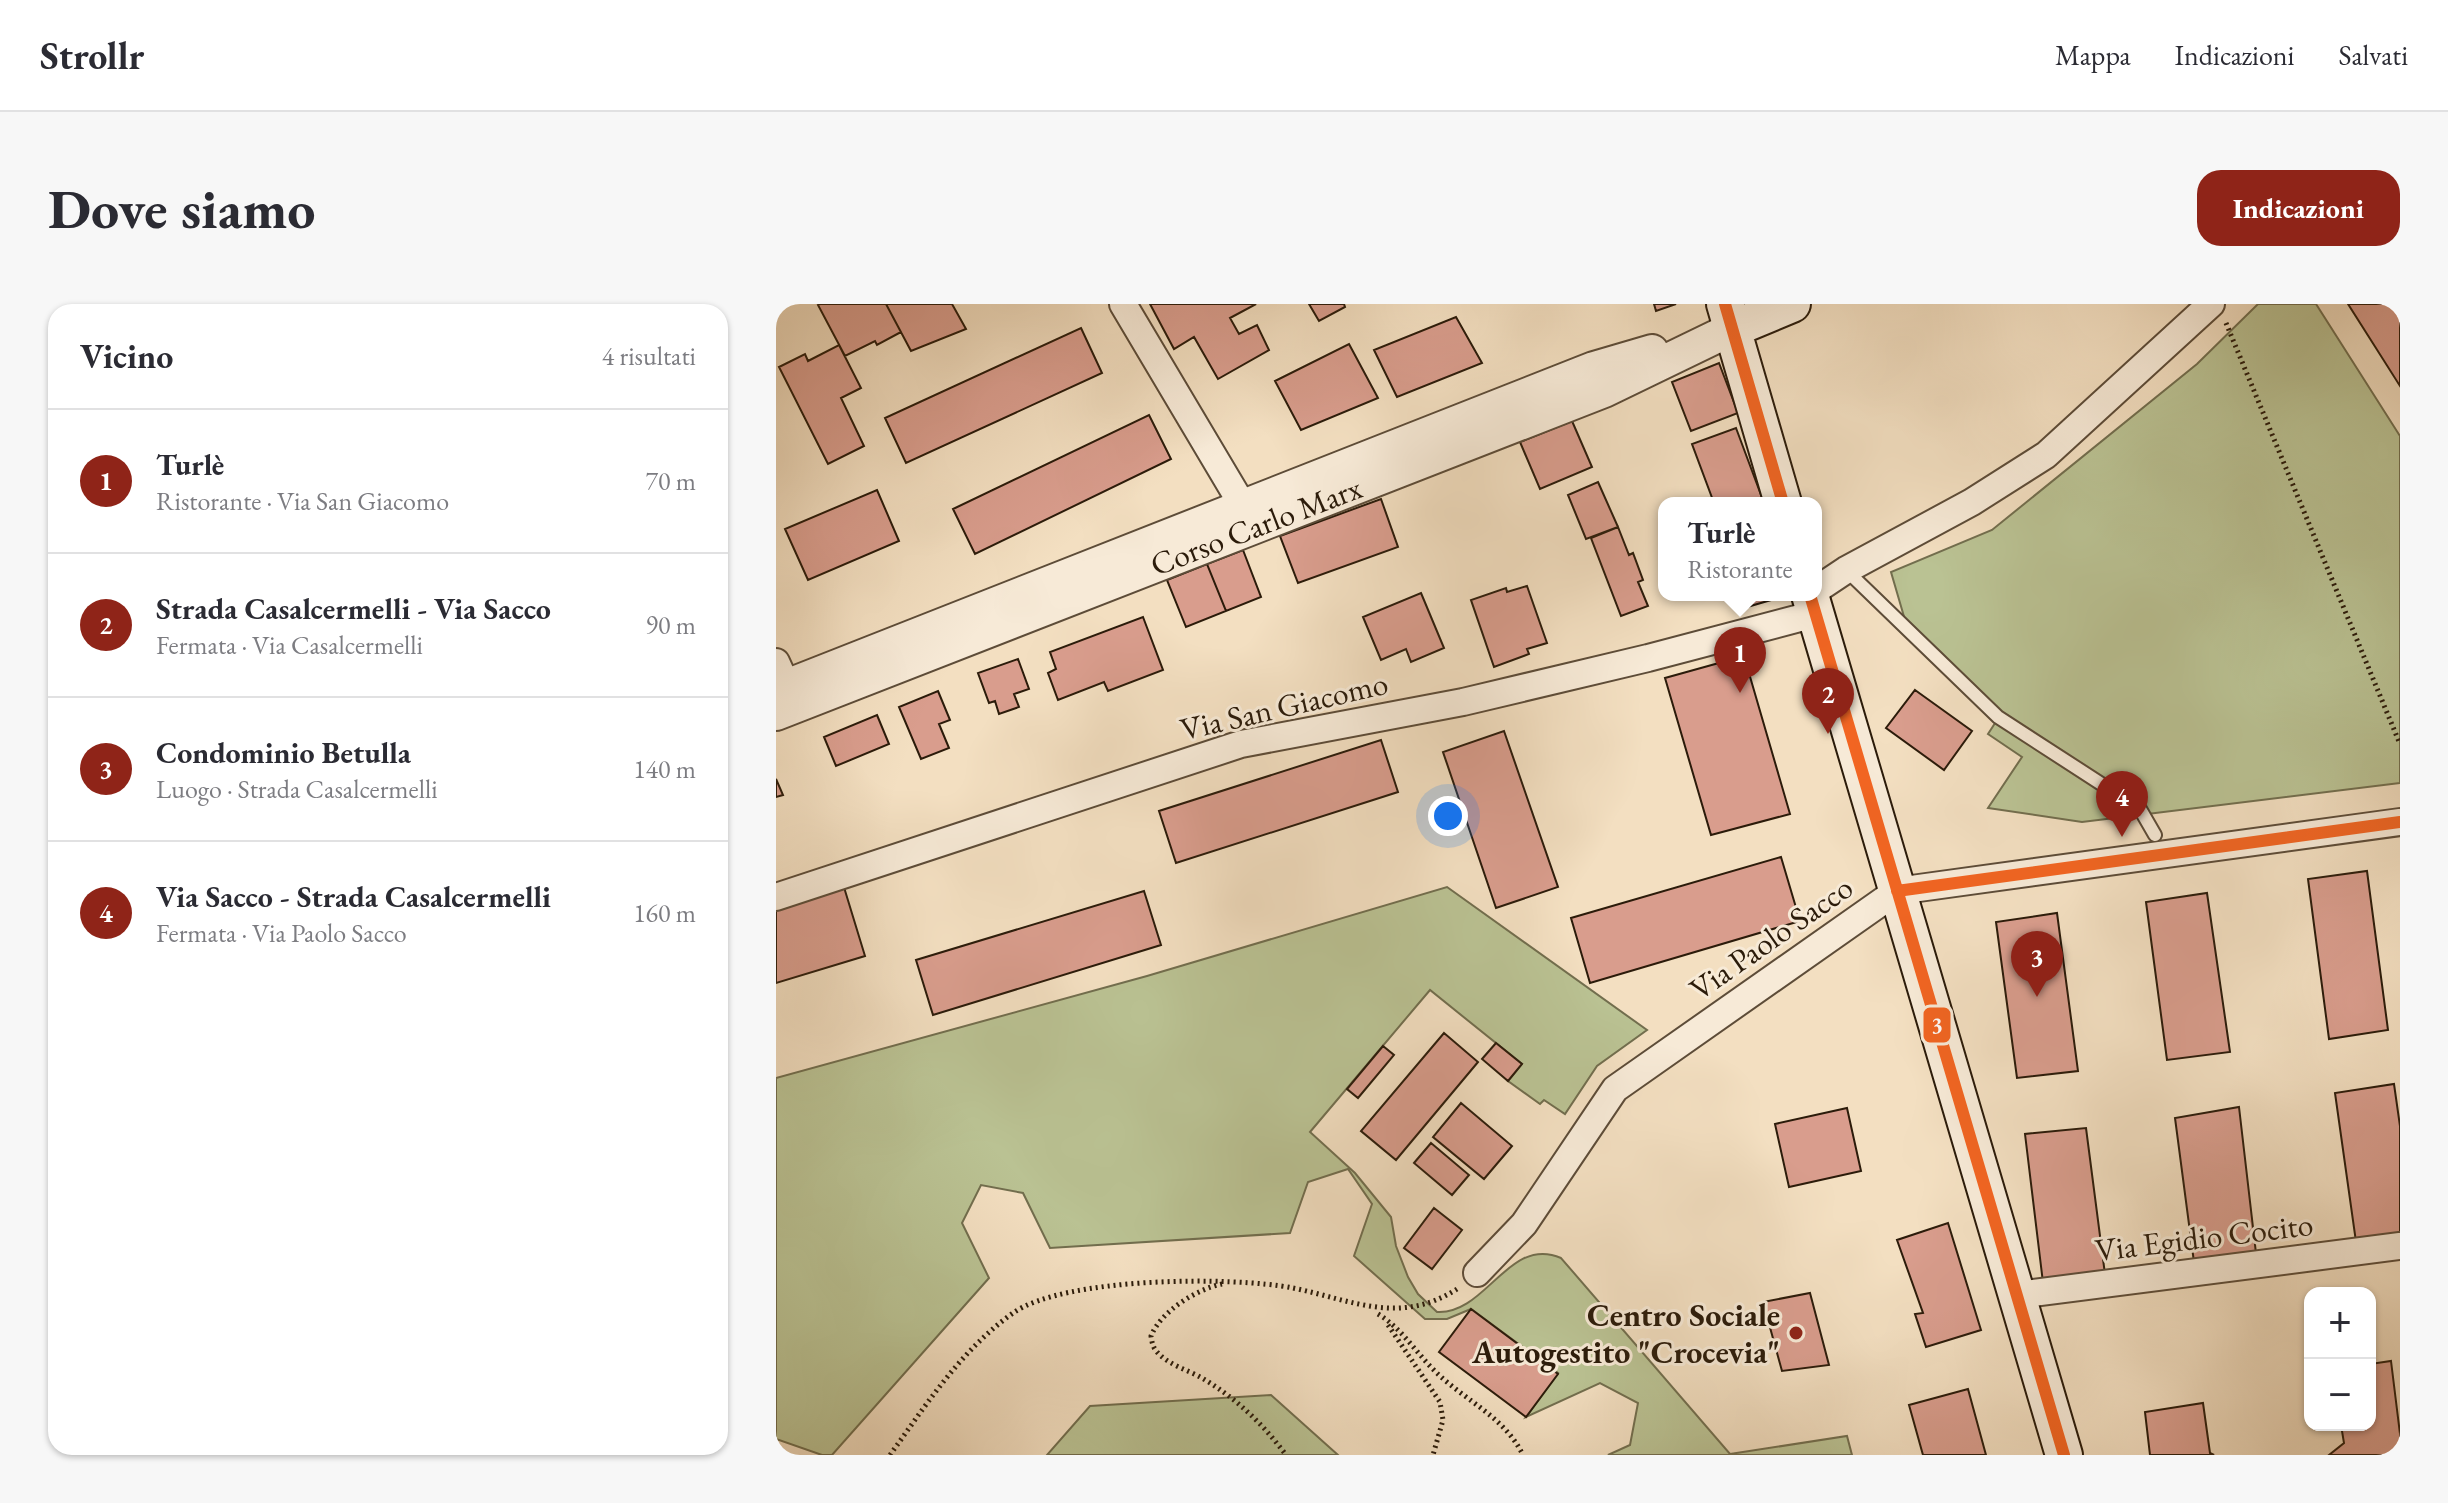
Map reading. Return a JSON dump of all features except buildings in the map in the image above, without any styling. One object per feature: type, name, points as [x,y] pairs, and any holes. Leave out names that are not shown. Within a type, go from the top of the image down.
[{"type":"main road","name":"Corso Carlo Marx","points":[[1728,316],[1792,304]]},
{"type":"main road","points":[[1728,316],[1781,497]]},
{"type":"main road","points":[[1814,601],[2064,1455]]},
{"type":"street","points":[[1123,304],[1243,506]]},
{"type":"street","name":"Via San Giacomo","points":[[1822,592],[1846,570],[1972,502],[2046,455],[2218,311]]},
{"type":"street","name":"Corso Carlo Marx","points":[[779,688],[1728,316]]},
{"type":"street","name":"Corso Carlo Marx","points":[[779,688],[1604,391],[1728,316]]},
{"type":"street","name":"Via San Giacomo","points":[[776,897],[1241,744],[1463,702],[1648,658],[1811,601]]},
{"type":"street","name":"Via Paolo Sacco","points":[[1477,1273],[1524,1224],[1615,1089],[1897,891],[2400,822]]},
{"type":"street","name":"Via Egidio Cocito","points":[[2017,1295],[2400,1246]]},
{"type":"lane","points":[[1846,570],[1998,717],[2140,809],[2155,835]]},
{"type":"path","points":[[2218,311],[2400,744]]},
{"type":"path","points":[[890,1455],[968,1352],[1013,1313],[1046,1298],[1104,1287],[1205,1280],[1295,1288],[1365,1307],[1392,1308],[1432,1302],[1477,1273]]},
{"type":"path","points":[[1243,1282],[1220,1284],[1200,1291],[1161,1320],[1151,1340],[1155,1350],[1164,1358],[1239,1403],[1286,1455]]},
{"type":"path","points":[[1365,1307],[1397,1329],[1442,1378],[1501,1424],[1523,1455]]},
{"type":"path","points":[[1378,1314],[1422,1372],[1440,1402],[1443,1420],[1433,1455]]},
{"type":"green space","points":[[2258,304],[2316,304],[2400,436],[2400,783],[2082,822],[1988,808],[2022,757],[1988,734],[2001,714],[1905,620],[1891,572],[1992,530],[2197,364]]},
{"type":"green space","points":[[1447,887],[1647,1030],[1597,1066],[1565,1114],[1544,1100],[1540,1104],[1508,1081],[1522,1064],[1430,990],[1310,1132],[1355,1173],[1391,1217],[1396,1246],[1418,1294],[1437,1312],[1454,1310],[1470,1302],[1527,1257],[1543,1254],[1561,1258],[1730,1454],[1847,1436],[1852,1455],[1608,1455],[1630,1445],[1638,1403],[1600,1383],[1526,1417],[1558,1373],[1471,1309],[1447,1319],[1425,1319],[1354,1256],[1372,1204],[1348,1169],[1308,1182],[1290,1233],[1050,1248],[1023,1193],[981,1185],[962,1223],[989,1278],[832,1455],[822,1455],[776,1439],[776,1078],[1147,976]]},
{"type":"green space","points":[[1271,1395],[1338,1455],[1047,1455],[1090,1406]]},
{"type":"transit line","name":"3","points":[[1725,304],[1781,497]]},
{"type":"transit line","name":"3","points":[[1812,601],[2064,1455]]},
{"type":"transit line","name":"3","points":[[1897,891],[2400,822]]},
{"type":"place","name":"Turlè","points":[[1740,693]]},
{"type":"place","name":"Strada Casalcermelli - Via Sacco","points":[[1828,734]]},
{"type":"place","name":"Via Sacco - Strada Casalcermelli","points":[[2122,837]]},
{"type":"place","name":"Condominio Betulla","points":[[2037,997]]},
{"type":"place","name":"Centro Sociale Autogestito \"Crocevia\"","points":[[1796,1333]]}]
